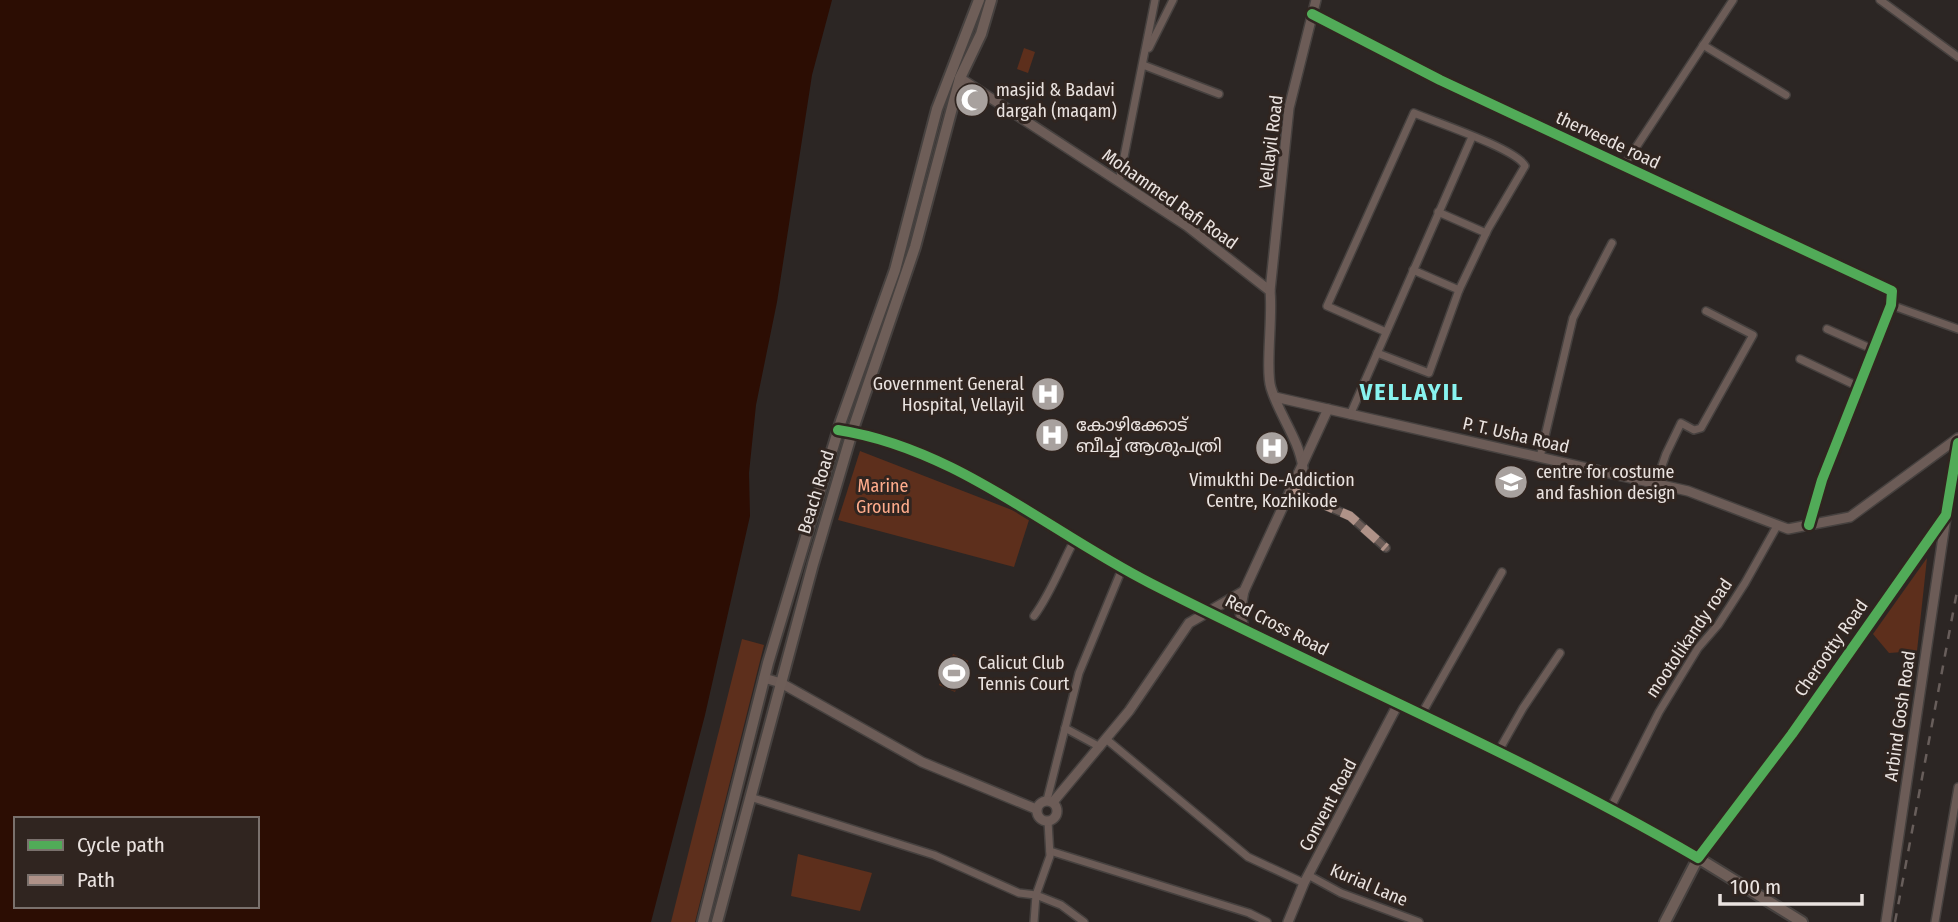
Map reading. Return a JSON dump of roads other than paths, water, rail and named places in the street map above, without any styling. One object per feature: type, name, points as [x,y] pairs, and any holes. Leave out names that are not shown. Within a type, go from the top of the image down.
[{"type":"main road","name":"Beach Road","points":[[703,922],[764,678],[838,430],[895,270],[937,109],[979,0]]},
{"type":"main road","name":"Beach Road","points":[[717,922],[852,432],[915,247],[960,78],[981,34],[991,0]]},
{"type":"main road","name":"Red Cross Road","points":[[1698,859],[1802,922]]},
{"type":"main road","name":"Cherootty Road","points":[[1665,922],[1698,859]]},
{"type":"street","points":[[1119,182],[1155,0]]},
{"type":"street","points":[[1143,62],[1173,0]]},
{"type":"street","name":"Vellayil Road","points":[[1270,291],[1289,108],[1316,0]]},
{"type":"street","points":[[1623,167],[1733,0]]},
{"type":"street","points":[[1880,0],[1958,57]]},
{"type":"street","name":"therveede road","points":[[1312,14],[1440,80],[1892,291],[1891,305]]},
{"type":"street","points":[[1703,45],[1786,95]]},
{"type":"street","points":[[1143,62],[1219,94]]},
{"type":"street","name":"Mohammed Rafi Road","points":[[960,78],[1187,226],[1270,291]]},
{"type":"street","points":[[1377,353],[1429,373],[1459,290],[1486,233],[1525,166],[1523,161],[1502,149],[1414,113],[1327,306],[1386,332]]},
{"type":"street","points":[[1350,415],[1472,136]]},
{"type":"street","points":[[1438,212],[1486,233]]},
{"type":"street","points":[[1540,457],[1573,318],[1612,243]]},
{"type":"street","points":[[1413,270],[1459,290]]},
{"type":"street","points":[[1270,291],[1273,317],[1270,386],[1301,452],[1303,468]]},
{"type":"street","points":[[1809,525],[1822,480],[1891,305],[1958,329]]},
{"type":"street","points":[[1656,483],[1681,424],[1694,430],[1701,428],[1753,335],[1706,311]]},
{"type":"street","points":[[1827,329],[1872,349]]},
{"type":"street","points":[[1800,359],[1859,387]]},
{"type":"street","name":"P. T. Usha Road","points":[[1275,397],[1688,491],[1788,529],[1850,517],[1958,440]]},
{"type":"street","points":[[1244,628],[1240,612],[1244,592],[1293,491],[1328,409]]},
{"type":"street","name":"Red Cross Road","points":[[838,430],[852,432],[938,462],[995,490],[1122,569],[1611,807],[1698,859]]},
{"type":"street","name":"Cherootty Road","points":[[1698,859],[1792,734],[1946,515],[1958,440]]},
{"type":"street","points":[[1293,491],[1350,516],[1386,548]]},
{"type":"street","name":"Arbind Gosh Road","points":[[1885,922],[1946,515]]},
{"type":"street","name":"mootolikandy road","points":[[1611,807],[1659,712],[1698,648],[1718,625],[1745,583],[1777,526]]},
{"type":"street","points":[[1034,616],[1049,595],[1051,583],[1075,539]]},
{"type":"street","points":[[1048,821],[1057,813],[1050,801],[1079,673],[1122,569]]},
{"type":"street","points":[[1421,715],[1502,572]]},
{"type":"street","points":[[1036,809],[1050,801],[1103,743],[1129,711],[1189,624],[1208,610],[1244,592]]},
{"type":"street","points":[[1498,752],[1536,687],[1560,653]]},
{"type":"street","points":[[764,678],[781,683],[922,762],[1036,809],[1040,819],[1048,821]]},
{"type":"street","name":"Convent Road","points":[[1288,922],[1306,879],[1398,704]]},
{"type":"street","name":"Kurial Lane","points":[[1065,728],[1103,743],[1248,856],[1419,922]]},
{"type":"street","points":[[1935,922],[1958,787]]},
{"type":"street","points":[[750,797],[934,855],[1019,893],[1036,895],[1061,905],[1084,922]]},
{"type":"street","points":[[1034,922],[1036,895],[1050,850],[1048,821]]},
{"type":"street","points":[[1050,850],[1249,913],[1267,922]]},
{"type":"railway","points":[[1895,922],[1958,586]]},
{"type":"place","name":"masjid & Badavi dargah (maqam)","points":[[972,100]]},
{"type":"place","name":"Government General Hospital, Vellayil","points":[[1048,394]]},
{"type":"place","name":"കോഴിക്കോട് ബീച്ച് ആശുപത്രി","points":[[1052,435]]},
{"type":"place","name":"Vimukthi De-Addiction Centre, Kozhikode","points":[[1272,448]]},
{"type":"place","name":"centre for costume and fashion design","points":[[1511,482]]},
{"type":"place","name":"Calicut Club Tennis Court","points":[[954,673]]},
{"type":"district","name":"VELLAYIL","points":[[1412,392]]},
{"type":"park label","name":"Marine Ground","points":[[883,496]]}]
